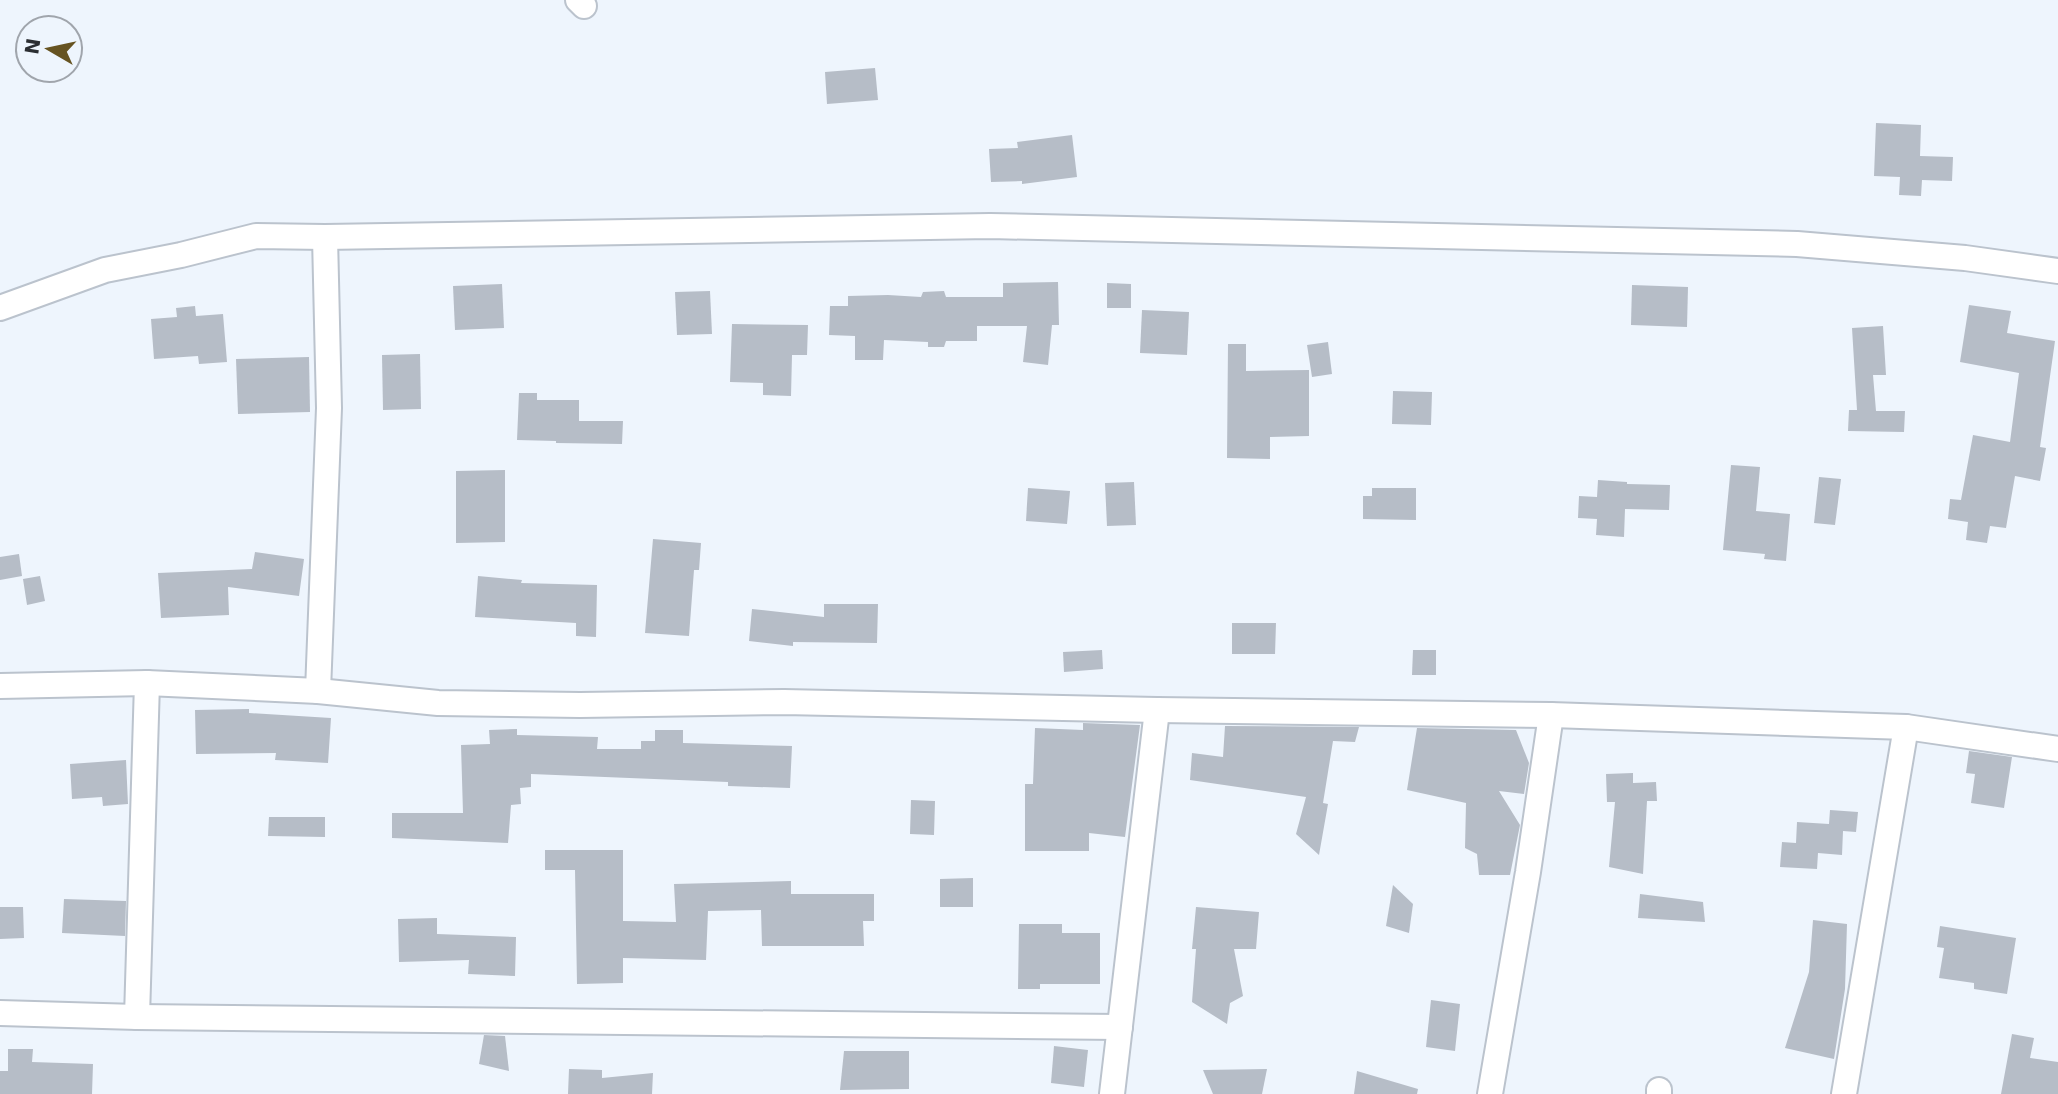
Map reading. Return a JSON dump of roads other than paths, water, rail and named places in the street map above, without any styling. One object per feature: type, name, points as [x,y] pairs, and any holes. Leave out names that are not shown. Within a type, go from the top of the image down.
[{"type":"street","points":[[0,307],[105,270],[256,236],[990,226],[1797,244],[1965,258],[2058,271]]},
{"type":"street","points":[[318,691],[329,408],[325,237]]},
{"type":"street","points":[[137,1017],[147,683]]},
{"type":"street","points":[[0,686],[147,683],[318,691],[438,703],[580,705],[784,702],[1551,715],[1906,727],[2058,749]]},
{"type":"street","points":[[1112,1094],[1157,710]]},
{"type":"street","points":[[1490,1094],[1528,872],[1551,715]]},
{"type":"street","points":[[1844,1094],[1906,727]]},
{"type":"street","points":[[0,1013],[137,1017],[1120,1027]]}]
